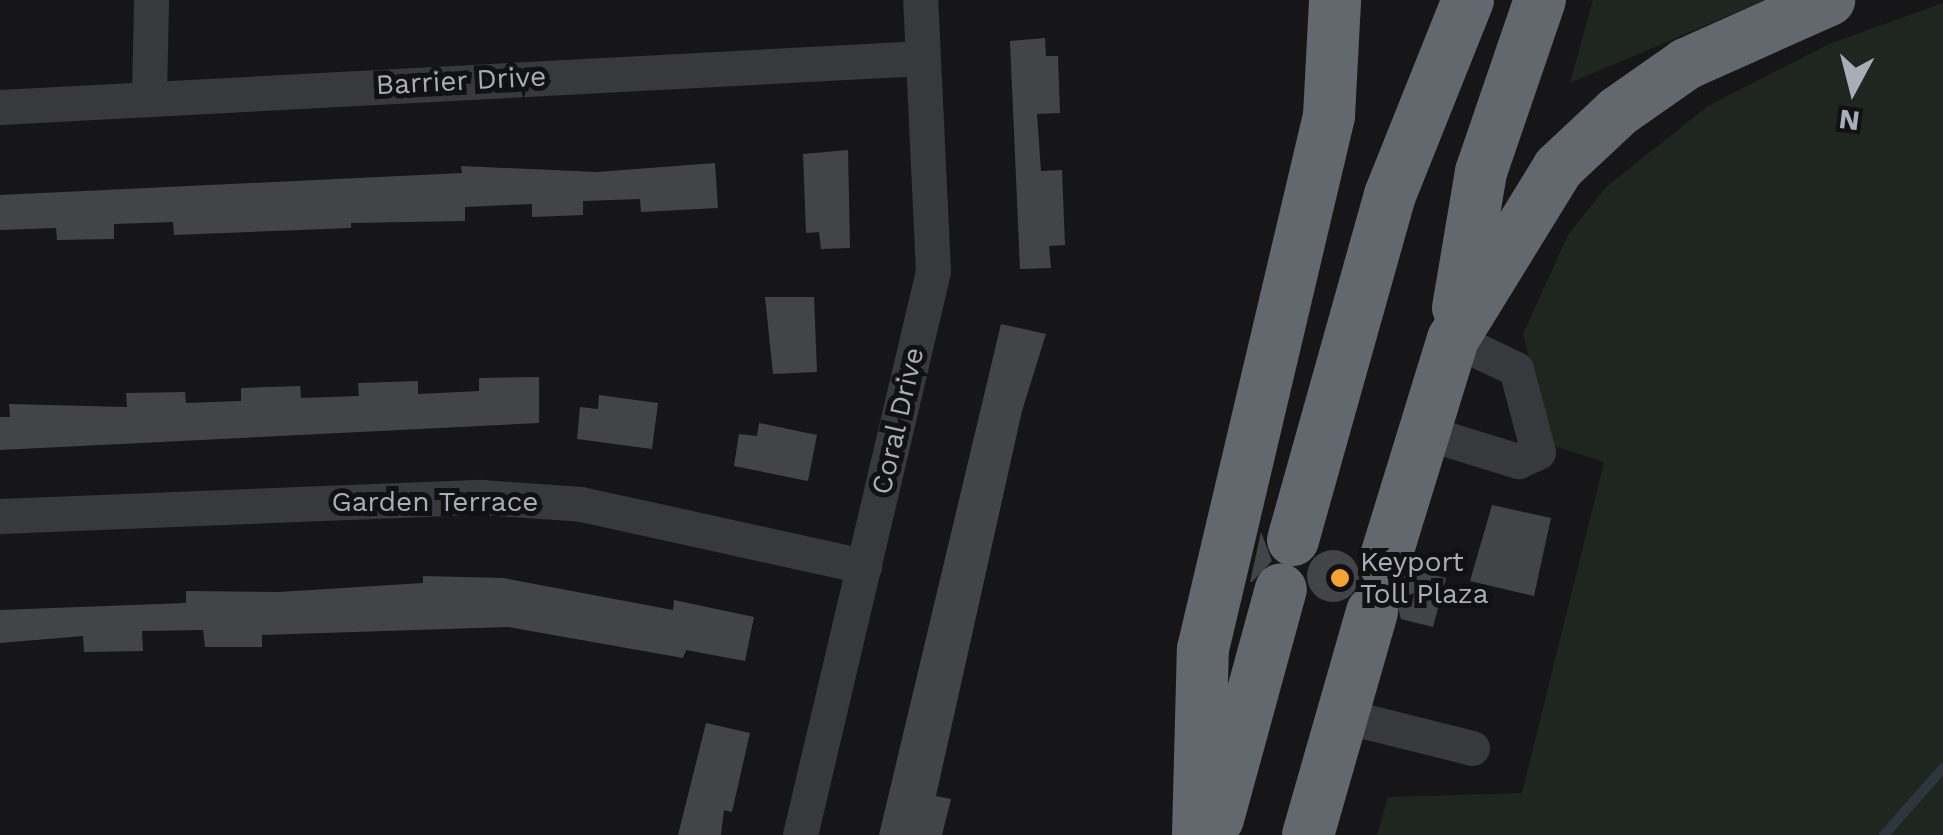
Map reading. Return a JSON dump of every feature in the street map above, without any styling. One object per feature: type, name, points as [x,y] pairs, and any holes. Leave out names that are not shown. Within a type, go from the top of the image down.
[{"type":"highway","points":[[1198,835],[1203,649],[1329,116],[1335,0]]},
{"type":"highway","points":[[1214,835],[1384,212],[1468,0]]},
{"type":"highway","points":[[1308,835],[1420,431],[1453,339],[1481,172],[1540,0]]},
{"type":"highway","points":[[1453,339],[1531,205],[1597,130],[1686,64],[1828,0]]},
{"type":"street","points":[[149,98],[151,0]]},
{"type":"street","name":"Coral Drive","points":[[800,835],[933,271],[920,0]]},
{"type":"street","name":"Barrier Drive","points":[[0,107],[922,58]]},
{"type":"street","points":[[1420,431],[1518,461],[1538,452],[1516,368],[1453,339]]},
{"type":"street","name":"Garden Terrace","points":[[0,516],[482,496],[581,504],[864,566]]},
{"type":"street","points":[[1344,716],[1472,748]]},
{"type":"shaded area","points":[[1593,0],[1765,0],[1570,83]]},
{"type":"shaded area","points":[[1943,3],[1943,835],[1377,835],[1388,797],[1522,793],[1604,462],[1551,445],[1523,334],[1568,235],[1606,187],[1708,106],[1829,44]]},
{"type":"building","points":[[1045,38],[1046,56],[1058,56],[1060,113],[1037,114],[1041,171],[1062,170],[1065,245],[1049,246],[1051,268],[1020,269],[1010,41]]},
{"type":"building","points":[[848,150],[850,248],[821,249],[819,232],[806,233],[803,154]]},
{"type":"building","points":[[715,163],[718,208],[641,212],[640,199],[583,201],[583,215],[532,217],[532,204],[465,207],[465,221],[351,223],[351,228],[174,235],[173,222],[114,224],[114,239],[57,240],[56,228],[0,230],[0,195],[462,173],[461,166],[597,172]]},
{"type":"building","points":[[765,297],[814,297],[817,372],[773,374]]},
{"type":"building","points":[[1001,324],[1046,334],[1022,411],[936,796],[951,799],[942,835],[879,835]]},
{"type":"building","points":[[539,377],[539,423],[0,450],[0,417],[10,417],[9,404],[127,407],[126,393],[185,392],[186,403],[241,401],[241,388],[300,386],[301,398],[359,396],[358,383],[418,381],[418,394],[479,391],[479,378]]},
{"type":"building","points":[[599,395],[658,403],[652,449],[577,439],[580,407],[598,409]]},
{"type":"building","points":[[759,423],[817,435],[808,481],[734,466],[739,434],[757,436]]},
{"type":"building","points":[[1492,505],[1551,518],[1534,596],[1470,581]]},
{"type":"building","points":[[1261,532],[1272,561],[1250,582]]},
{"type":"building","points":[[1333,550],[1352,557],[1359,576],[1352,595],[1333,602],[1314,595],[1307,576],[1314,557]]},
{"type":"building","points":[[1413,570],[1446,578],[1433,627],[1401,619],[1393,591]]},
{"type":"building","points":[[423,576],[503,578],[673,610],[674,600],[754,617],[745,661],[686,650],[683,658],[508,627],[262,635],[262,647],[205,647],[203,630],[142,631],[143,651],[84,652],[83,636],[0,643],[0,610],[186,603],[186,591],[279,592],[423,583]]},
{"type":"building","points":[[706,723],[750,733],[732,812],[724,810],[721,835],[678,835]]},
{"type":"waterway","points":[[1884,835],[1943,768]]},
{"type":"place","name":"Keyport Toll Plaza","points":[[1340,578]]}]
